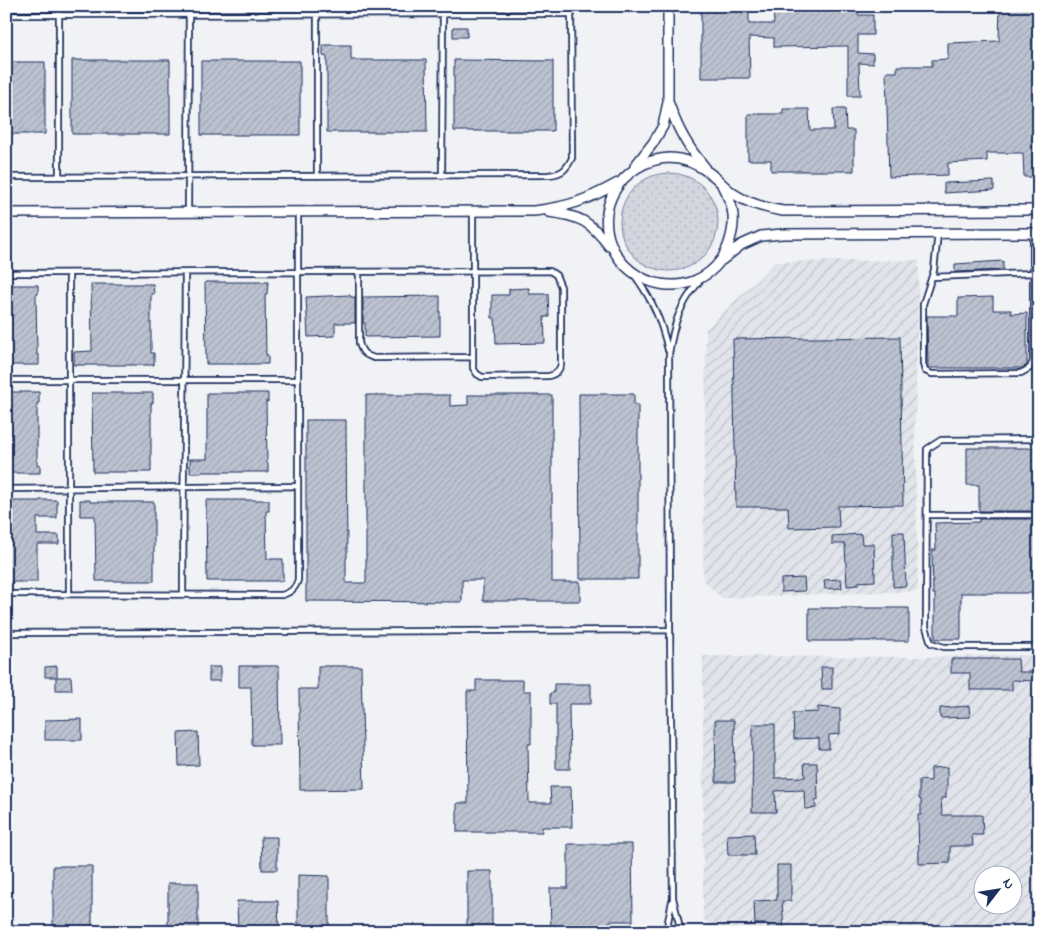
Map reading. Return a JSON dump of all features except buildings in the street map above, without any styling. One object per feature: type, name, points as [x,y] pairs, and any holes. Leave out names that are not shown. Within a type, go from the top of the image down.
[{"type":"street","points":[[615,254],[608,236],[606,218],[610,200],[619,183],[643,157],[663,126],[668,102],[668,6]]},
{"type":"street","points":[[668,102],[675,123],[685,143],[722,185],[734,194],[757,206],[783,211],[1039,210]]},
{"type":"street","points":[[628,174],[647,162],[670,158],[693,162],[712,174]]},
{"type":"street","points":[[6,213],[534,210],[556,208],[582,202],[619,183]]},
{"type":"street","points":[[721,260],[732,236],[732,209],[722,185]]},
{"type":"street","points":[[534,210],[580,218],[596,229],[623,265],[634,275],[657,284],[665,285],[681,285],[704,276],[741,245],[761,236],[782,234],[1036,233]]},
{"type":"lane","points":[[59,6],[59,177]]},
{"type":"lane","points":[[188,6],[188,212]]},
{"type":"lane","points":[[317,6],[317,176]]},
{"type":"lane","points":[[442,176],[443,6]]},
{"type":"lane","points":[[6,177],[560,174],[572,158],[572,6]]},
{"type":"lane","points":[[6,16],[572,14]]},
{"type":"lane","points":[[6,274],[69,273],[185,273],[473,271],[550,271],[556,275],[561,287],[561,365],[559,371],[549,376],[482,377],[473,368],[473,271],[473,211]]},
{"type":"lane","points":[[6,594],[282,595],[291,592],[296,586],[298,580],[298,212]]},
{"type":"lane","points":[[938,233],[932,277],[923,304],[923,364],[925,371],[932,374],[1021,373],[1028,370],[1033,361],[1033,273],[1036,233]]},
{"type":"lane","points":[[359,272],[359,343],[361,350],[366,355],[374,358],[473,357]]},
{"type":"lane","points":[[69,273],[69,594]]},
{"type":"lane","points":[[183,594],[185,273]]},
{"type":"lane","points":[[932,277],[1033,273]]},
{"type":"lane","points":[[634,275],[652,300],[670,354]]},
{"type":"lane","points":[[666,932],[673,898],[670,630],[670,354],[673,328],[684,301],[704,276]]},
{"type":"lane","points":[[6,380],[298,380]]},
{"type":"lane","points":[[1039,439],[941,440],[927,450],[926,627],[931,643],[944,647],[1039,647]]},
{"type":"lane","points":[[6,489],[298,486]]},
{"type":"lane","points":[[927,515],[1039,515]]},
{"type":"lane","points":[[6,634],[670,630]]},
{"type":"lane","points":[[673,898],[681,932]]},
{"type":"shaded area","points":[[669,173],[688,177],[704,187],[714,203],[718,222],[714,241],[704,257],[688,267],[669,271],[650,267],[634,257],[624,241],[620,222],[624,203],[634,187],[650,177]]},
{"type":"shaded area","points":[[919,260],[915,428],[918,591],[722,598],[703,580],[706,329],[776,262]]},
{"type":"shaded area","points":[[1039,655],[1039,932],[716,932],[703,918],[703,656],[919,657]]}]
